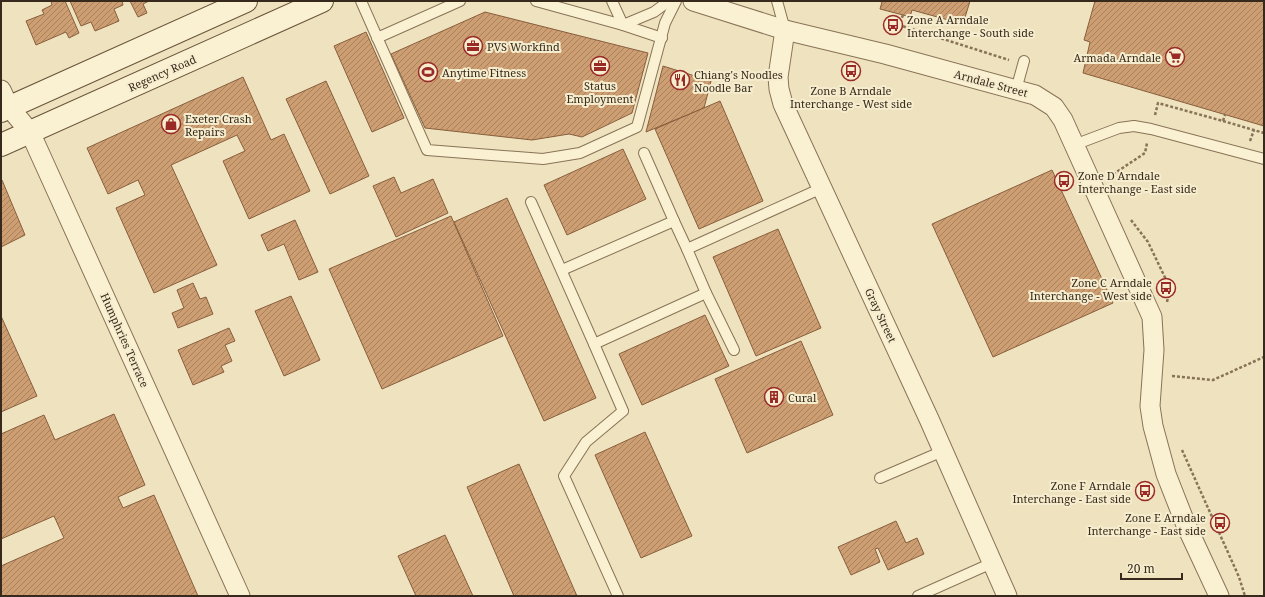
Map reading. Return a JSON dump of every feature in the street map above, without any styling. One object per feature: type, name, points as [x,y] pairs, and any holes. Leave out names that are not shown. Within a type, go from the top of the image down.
[{"type":"main road","points":[[4,103],[246,1]]},
{"type":"main road","name":"Regency Road","points":[[1,145],[322,1]]},
{"type":"street","name":"Arndale Street","points":[[693,1],[727,10],[786,30],[885,54],[1035,94],[1054,107],[1063,120],[1152,317],[1154,350],[1150,406],[1153,426],[1166,474],[1186,525],[1217,592]]},
{"type":"street","name":"Gray Street","points":[[786,30],[778,77],[779,89],[783,104],[943,451],[1007,596]]},
{"type":"street","name":"Humphries Terrace","points":[[4,103],[30,132],[240,596]]},
{"type":"lane","points":[[361,1],[427,150],[544,159],[580,153],[637,127],[665,23],[676,1]]},
{"type":"lane","points":[[377,38],[460,1]]},
{"type":"lane","points":[[536,1],[623,25],[662,38]]},
{"type":"lane","points":[[612,1],[623,25]]},
{"type":"lane","points":[[623,25],[654,12],[669,1]]},
{"type":"lane","points":[[777,1],[786,30]]},
{"type":"lane","points":[[1016,90],[1023,63]]},
{"type":"lane","points":[[1074,145],[1118,128],[1134,126],[1151,129],[1264,159]]},
{"type":"lane","points":[[644,153],[706,293],[734,350]]},
{"type":"lane","points":[[687,249],[822,188]]},
{"type":"lane","points":[[531,202],[623,411],[586,442],[564,476],[618,596]]},
{"type":"lane","points":[[562,270],[674,221]]},
{"type":"lane","points":[[594,344],[706,293]]},
{"type":"lane","points":[[880,478],[943,451]]},
{"type":"lane","points":[[918,596],[992,563]]},
{"type":"path","points":[[903,15],[900,25],[1023,63]]},
{"type":"path","points":[[1151,129],[1158,103],[1264,133]]},
{"type":"path","points":[[1223,121],[1225,115]]},
{"type":"path","points":[[1152,374],[1213,380],[1264,357]]},
{"type":"building","points":[[51,1],[65,1],[79,33],[69,38],[66,32],[36,45],[26,21],[44,14],[42,10],[52,5]]},
{"type":"building","points":[[70,1],[122,1],[123,5],[114,9],[119,21],[95,31],[91,22],[81,26]]},
{"type":"building","points":[[130,1],[149,1],[143,4],[147,13],[138,17]]},
{"type":"building","points":[[878,1],[970,1],[963,24],[912,10],[910,17],[880,9],[882,2]]},
{"type":"building","name":"Armada Arndale","points":[[1095,1],[1264,1],[1264,126],[1083,73],[1090,42],[1084,40]]},
{"type":"building","points":[[485,12],[648,53],[632,113],[582,137],[569,134],[532,140],[425,128],[391,54]]},
{"type":"building","points":[[366,32],[404,118],[372,132],[334,46]]},
{"type":"building","points":[[663,66],[711,81],[704,108],[646,132]]},
{"type":"building","points":[[243,77],[271,140],[284,134],[310,191],[249,219],[223,161],[245,151],[237,135],[171,165],[217,265],[154,293],[116,208],[145,195],[138,180],[108,194],[87,148]]},
{"type":"building","points":[[326,81],[369,176],[330,194],[286,99]]},
{"type":"building","points":[[720,101],[763,201],[699,229],[655,129]]},
{"type":"building","points":[[623,149],[646,199],[567,235],[544,185]]},
{"type":"building","points":[[1052,170],[1113,303],[993,357],[932,224]]},
{"type":"building","points":[[394,177],[401,193],[433,179],[448,213],[396,237],[373,186]]},
{"type":"building","points":[[2,180],[25,235],[1,247],[1,181]]},
{"type":"building","points":[[507,198],[596,398],[544,421],[454,222]]},
{"type":"building","points":[[451,216],[503,336],[382,389],[329,269]]},
{"type":"building","points":[[295,220],[318,272],[299,280],[284,244],[268,251],[261,235]]},
{"type":"building","points":[[778,229],[821,328],[756,356],[713,257]]},
{"type":"building","points":[[193,283],[200,299],[206,297],[213,314],[178,328],[172,313],[184,308],[177,290]]},
{"type":"building","points":[[291,296],[320,360],[284,376],[255,311]]},
{"type":"building","points":[[705,315],[729,366],[642,405],[619,354]]},
{"type":"building","points":[[1,316],[37,396],[1,412]]},
{"type":"building","points":[[229,328],[235,341],[225,345],[232,361],[221,366],[224,372],[193,385],[178,350]]},
{"type":"building","name":"Cural","points":[[801,341],[833,415],[747,453],[715,379]]},
{"type":"building","points":[[114,414],[145,485],[118,497],[123,508],[154,495],[198,596],[1,596],[1,566],[64,538],[54,516],[1,539],[1,434],[44,415],[55,440]]},
{"type":"building","points":[[645,432],[692,536],[641,558],[595,455]]},
{"type":"building","points":[[519,464],[577,596],[514,596],[467,487]]},
{"type":"building","points":[[896,521],[906,543],[917,538],[924,554],[888,570],[878,548],[875,549],[880,562],[851,575],[838,547]]},
{"type":"building","points":[[445,535],[473,596],[416,596],[398,556]]},
{"type":"place","name":"Zone A Arndale Interchange - South side","points":[[893,25]]},
{"type":"place","name":"PVS Workfind","points":[[473,46]]},
{"type":"place","name":"Armada Arndale","points":[[1175,57]]},
{"type":"place","name":"Status Employment","points":[[600,66]]},
{"type":"place","name":"Zone B Arndale Interchange - West side","points":[[851,71]]},
{"type":"place","name":"Anytime Fitness","points":[[428,72]]},
{"type":"place","name":"Chiang's Noodles Noodle Bar","points":[[680,80]]},
{"type":"place","name":"Exeter Crash Repairs","points":[[171,124]]},
{"type":"place","name":"Zone D Arndale Interchange - East side","points":[[1064,181]]},
{"type":"place","name":"Zone C Arndale Interchange - West side","points":[[1166,288]]},
{"type":"place","name":"Cural","points":[[774,397]]},
{"type":"place","name":"Zone F Arndale Interchange - East side","points":[[1145,491]]},
{"type":"place","name":"Zone E Arndale Interchange - East side","points":[[1220,523]]}]
